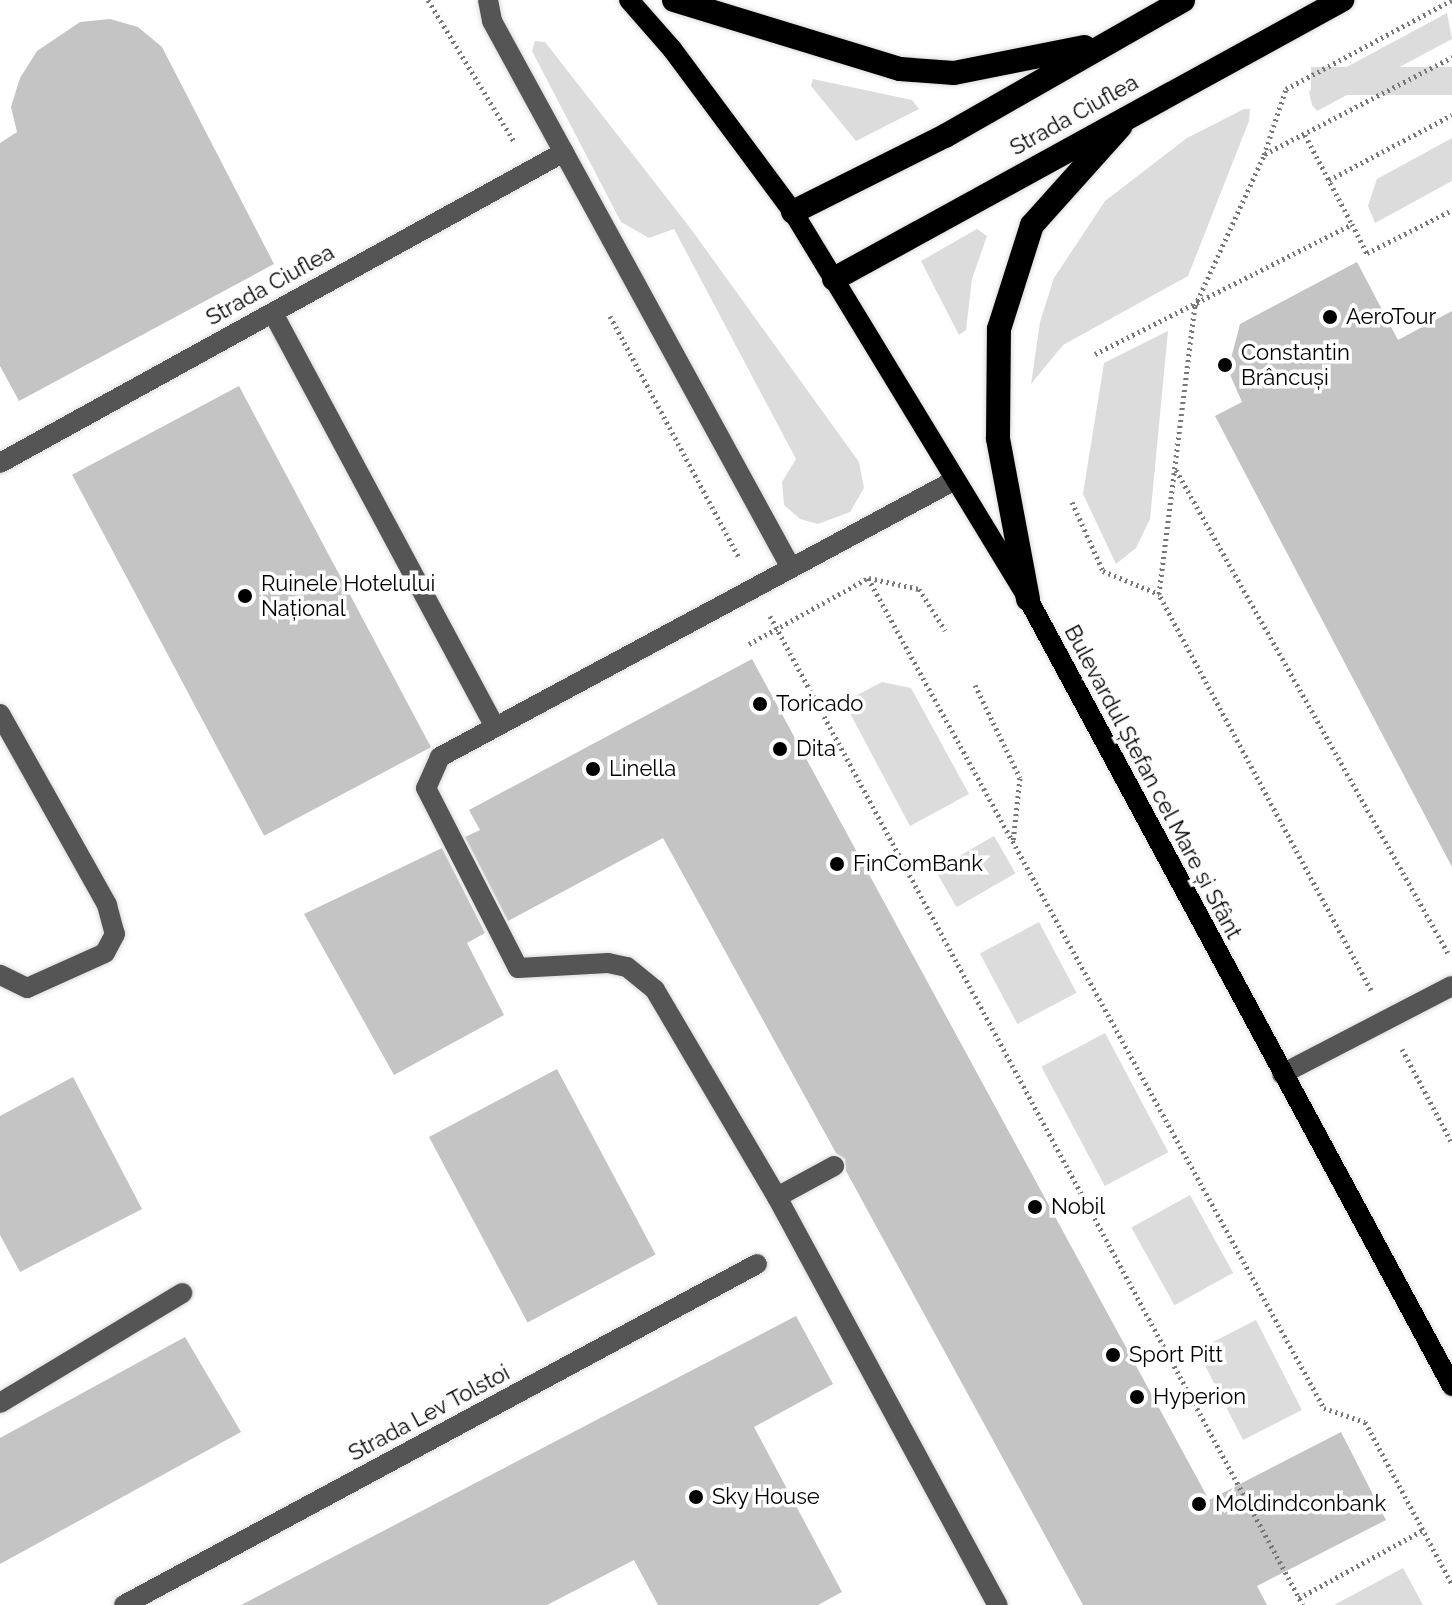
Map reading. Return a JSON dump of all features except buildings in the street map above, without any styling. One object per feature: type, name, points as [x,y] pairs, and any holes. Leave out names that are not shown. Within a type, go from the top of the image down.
[{"type":"highway","points":[[674,0],[836,54],[900,69],[954,73],[1102,44]]},
{"type":"highway","name":"Strada Ciuflea","points":[[793,212],[945,136],[1183,0]]},
{"type":"highway","name":"Strada Ciuflea","points":[[834,279],[1138,108],[1342,0]]},
{"type":"highway","points":[[1028,599],[998,438],[999,329],[1032,225],[1138,108]]},
{"type":"main road","name":"Bulevardul Ștefan cel Mare și Sfânt","points":[[629,0],[672,49],[793,212],[1028,599],[1452,1386]]},
{"type":"street","points":[[488,0],[492,21],[790,566]]},
{"type":"street","name":"Strada Ciuflea","points":[[0,463],[564,152]]},
{"type":"street","points":[[273,313],[495,727]]},
{"type":"street","points":[[955,480],[754,585],[440,757],[426,788],[518,968],[608,963],[643,975],[777,1197],[998,1605]]},
{"type":"street","points":[[0,714],[107,905],[115,934],[105,953],[27,988],[0,975]]},
{"type":"street","points":[[1282,1074],[1452,986]]},
{"type":"street","points":[[777,1197],[834,1166]]},
{"type":"street","name":"Strada Lev Tolstoi","points":[[124,1605],[757,1264]]},
{"type":"street","points":[[0,1403],[182,1293]]},
{"type":"path","points":[[428,0],[531,170]]},
{"type":"path","points":[[1452,0],[1286,89],[1264,155],[1195,306],[1159,594],[1452,1143]]},
{"type":"path","points":[[1264,155],[1452,57]]},
{"type":"path","points":[[1329,180],[1452,115]]},
{"type":"path","points":[[1305,135],[1367,253],[1452,210]]},
{"type":"path","points":[[1095,354],[1352,224]]},
{"type":"path","points":[[605,308],[1303,1605]]},
{"type":"path","points":[[1175,469],[1452,961]]},
{"type":"path","points":[[1072,502],[1103,571],[1159,594]]},
{"type":"path","points":[[868,578],[1324,1408],[1365,1422],[1452,1584]]},
{"type":"path","points":[[749,644],[868,578],[919,589],[945,630]]},
{"type":"path","points":[[975,685],[1020,778],[1013,842]]},
{"type":"path","points":[[1299,1598],[1423,1530]]},
{"type":"shaded area","points":[[1447,13],[1452,39],[1317,111],[1312,105],[1309,92],[1315,84]]},
{"type":"shaded area","points":[[535,41],[545,42],[691,229],[859,462],[864,488],[850,512],[818,524],[800,519],[784,505],[782,482],[796,459],[674,229],[649,238],[621,222],[532,51]]},
{"type":"shaded area","points":[[1311,67],[1452,67],[1452,95],[1311,95]]},
{"type":"shaded area","points":[[813,79],[912,100],[919,109],[856,141],[811,86]]},
{"type":"shaded area","points":[[1244,109],[1250,109],[1249,121],[1188,276],[1063,345],[1031,384],[1040,322],[1054,278],[1105,201],[1187,138]]},
{"type":"shaded area","points":[[1452,138],[1452,181],[1375,223],[1368,206],[1377,179]]},
{"type":"shaded area","points":[[977,229],[987,236],[972,279],[966,330],[959,335],[921,261]]},
{"type":"shaded area","points":[[1168,331],[1150,519],[1136,548],[1116,564],[1083,494],[1104,363]]},
{"type":"shaded area","points":[[882,682],[911,688],[969,794],[910,826],[844,702]]},
{"type":"shaded area","points":[[994,836],[1016,873],[957,907],[935,870]]},
{"type":"shaded area","points":[[1039,922],[1077,993],[1017,1024],[980,953]]},
{"type":"shaded area","points":[[1105,1033],[1168,1152],[1105,1186],[1041,1067]]},
{"type":"shaded area","points":[[1190,1195],[1233,1273],[1175,1305],[1131,1227]]},
{"type":"shaded area","points":[[1256,1320],[1302,1410],[1243,1440],[1197,1350]]},
{"type":"shaded area","points":[[1403,1568],[1423,1605],[1334,1605]]},
{"type":"place","name":"AeroTour","points":[[1330,317]]},
{"type":"place","name":"Constantin Brâncuși","points":[[1225,365]]},
{"type":"place","name":"Ruinele Hotelului Național","points":[[245,596]]},
{"type":"place","name":"Toricado","points":[[760,704]]},
{"type":"place","name":"Dita","points":[[780,749]]},
{"type":"place","name":"Linella","points":[[593,769]]},
{"type":"place","name":"FinComBank","points":[[837,864]]},
{"type":"place","name":"Nobil","points":[[1035,1207]]},
{"type":"place","name":"Sport Pitt","points":[[1113,1355]]},
{"type":"place","name":"Hyperion","points":[[1137,1397]]},
{"type":"place","name":"Sky House","points":[[696,1497]]},
{"type":"place","name":"Moldindconbank","points":[[1199,1504]]}]
